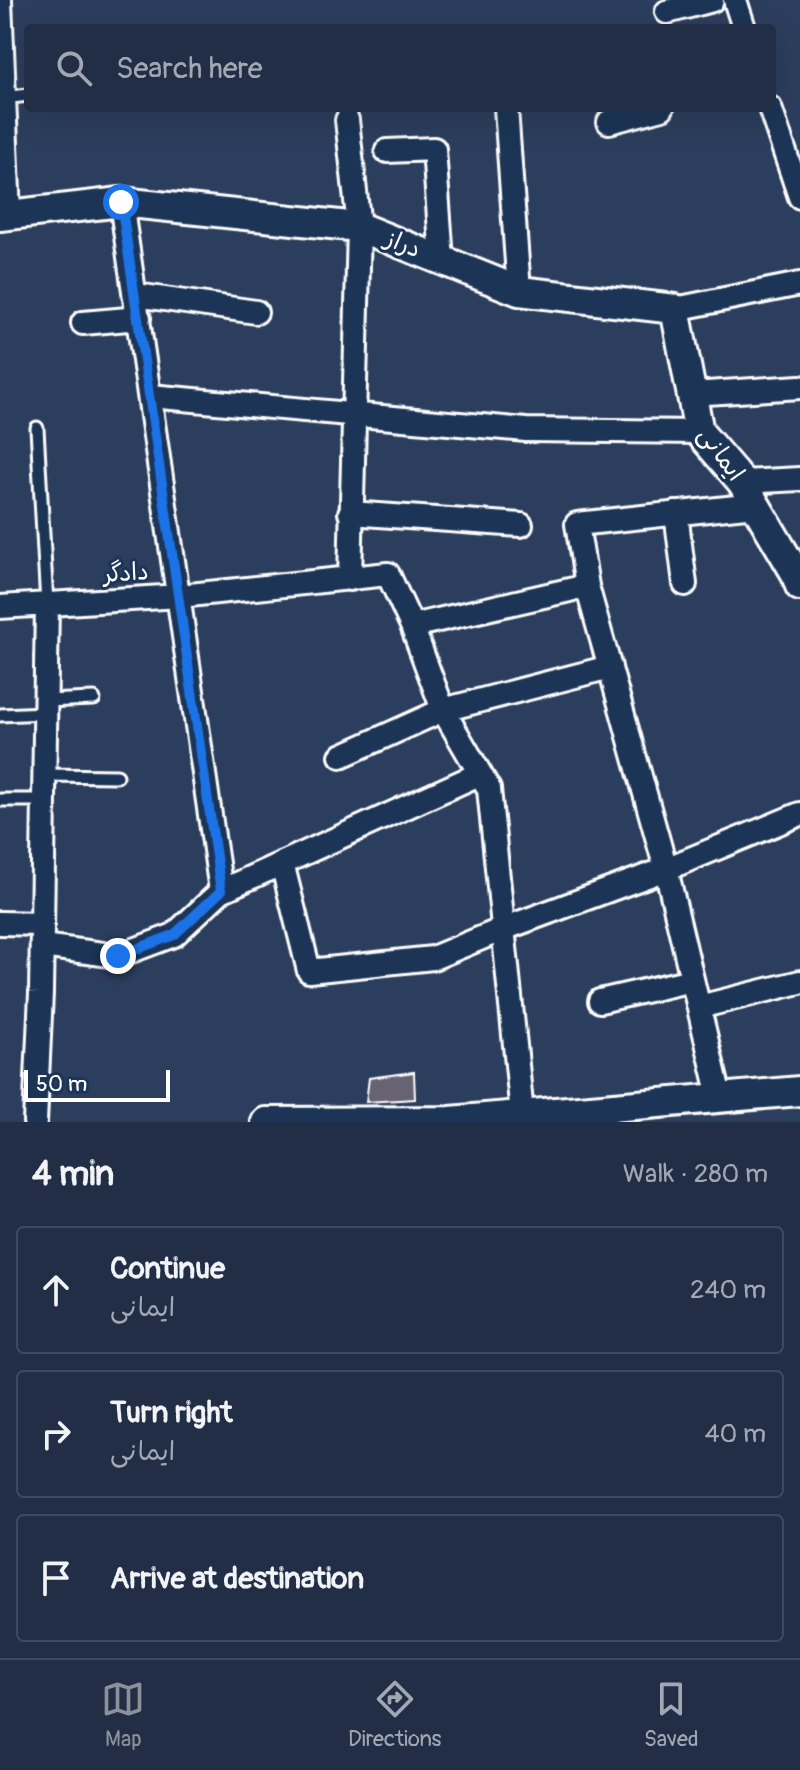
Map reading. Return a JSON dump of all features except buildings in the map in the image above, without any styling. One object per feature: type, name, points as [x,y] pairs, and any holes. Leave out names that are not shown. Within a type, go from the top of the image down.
[{"type":"street","points":[[0,0],[4,216]]},
{"type":"street","points":[[667,12],[712,0]]},
{"type":"street","points":[[735,0],[743,24]]},
{"type":"street","points":[[506,112],[519,291]]},
{"type":"street","points":[[609,122],[647,112]]},
{"type":"street","points":[[771,112],[800,197]]},
{"type":"street","points":[[347,120],[359,227],[350,579]]},
{"type":"street","points":[[387,151],[434,149],[442,260]]},
{"type":"street","points":[[121,202],[221,891]]},
{"type":"street","name":"دراز","points":[[4,216],[121,202],[359,227],[519,291],[675,309],[800,284]]},
{"type":"street","points":[[136,295],[256,312]]},
{"type":"street","name":"ایمانی","points":[[675,309],[699,432],[748,493],[798,577]]},
{"type":"street","points":[[83,323],[139,318]]},
{"type":"street","points":[[691,394],[800,387]]},
{"type":"street","points":[[150,396],[526,430],[699,432]]},
{"type":"street","points":[[720,1097],[666,869],[587,586],[577,524],[676,513],[800,479]]},
{"type":"street","points":[[350,513],[521,525]]},
{"type":"street","points":[[676,513],[685,584]]},
{"type":"street","name":"دادگر","points":[[0,607],[180,596],[388,574],[412,626]]},
{"type":"street","points":[[522,1114],[489,789],[443,710],[412,626],[587,586]]},
{"type":"street","points":[[35,1122],[42,935],[47,604]]},
{"type":"street","points":[[341,756],[443,710],[610,667]]},
{"type":"street","points":[[0,923],[118,956],[174,935],[221,891],[479,774]]},
{"type":"street","points":[[282,863],[309,971],[433,958],[800,814]]},
{"type":"street","points":[[600,1001],[692,980]]},
{"type":"street","points":[[699,1007],[800,982]]},
{"type":"street","points":[[266,1122],[450,1121],[522,1114],[610,1114],[720,1097],[800,1091]]},
{"type":"lane","points":[[4,98],[24,96]]},
{"type":"lane","points":[[37,428],[47,604]]},
{"type":"lane","points":[[0,715],[94,699]]},
{"type":"lane","points":[[44,775],[117,776]]},
{"type":"lane","points":[[0,800],[44,800]]},
{"type":"route","points":[[118,956],[174,935],[221,891],[121,202]]}]
